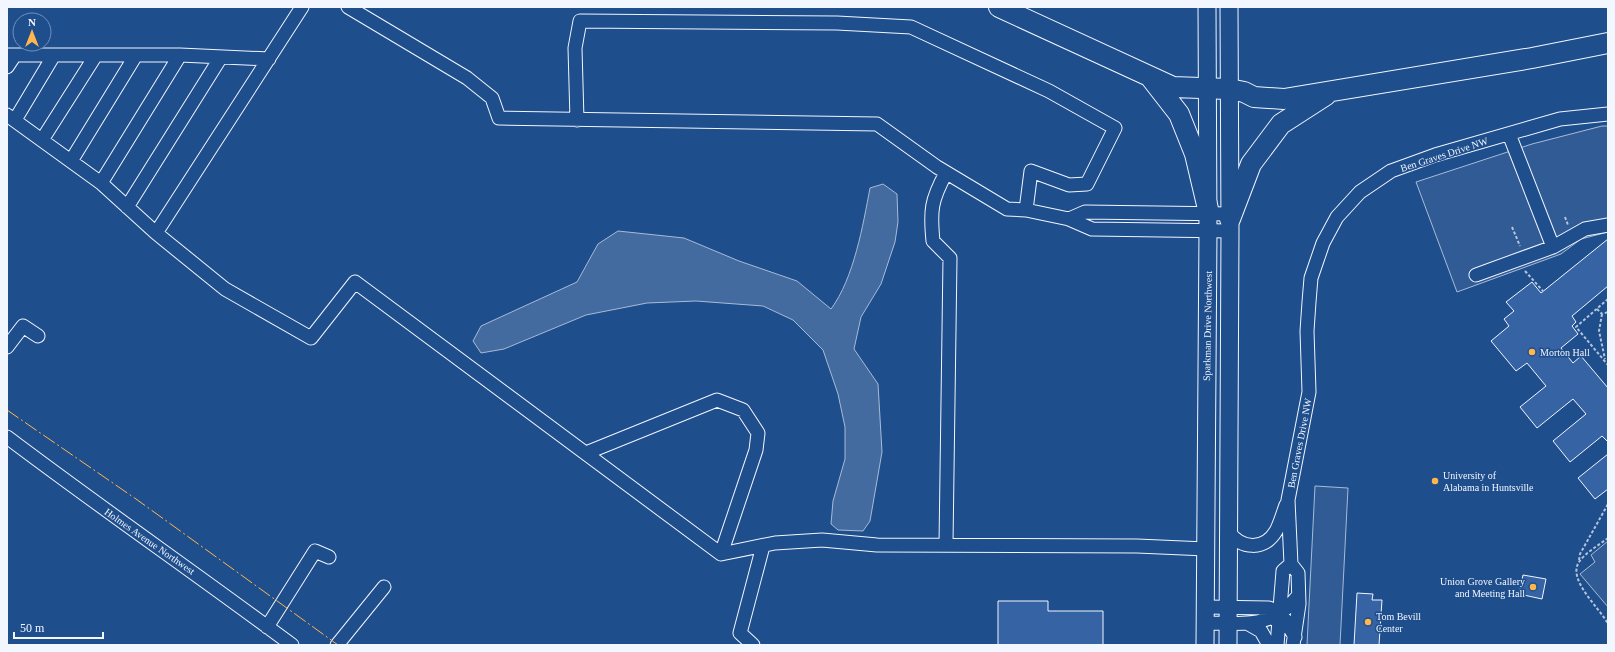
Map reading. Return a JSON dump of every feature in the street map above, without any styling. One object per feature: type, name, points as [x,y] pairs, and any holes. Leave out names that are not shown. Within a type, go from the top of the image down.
[{"type":"highway","points":[[999,7],[1173,87],[1229,89],[1244,92],[1254,97],[1284,99],[1532,58],[1608,43]]},
{"type":"highway","points":[[1148,75],[1179,114],[1195,154],[1208,218]]},
{"type":"highway","points":[[1230,221],[1251,164],[1280,124],[1333,90]]},
{"type":"main road","name":"Sparkman Drive Northwest","points":[[1206,645],[1208,218],[1206,88],[1207,7]]},
{"type":"main road","points":[[1228,645],[1230,221],[1229,7]]},
{"type":"street","points":[[156,233],[270,59],[302,7]]},
{"type":"street","points":[[348,7],[467,78],[492,98],[499,118],[877,124],[946,173],[1007,209],[1026,210],[1069,219],[1085,212],[1208,218],[1230,221]]},
{"type":"street","points":[[577,120],[575,48],[580,21],[837,23],[911,27],[1049,91],[1114,128],[1087,184],[1069,185],[1031,171],[1026,210]]},
{"type":"street","points":[[7,67],[11,55],[180,55],[270,59]]},
{"type":"street","points":[[54,55],[11,117],[101,183],[156,233],[225,289],[311,338],[355,282],[721,554],[763,546],[822,540],[877,545],[946,544],[1137,546],[1206,550]]},
{"type":"street","points":[[42,140],[96,55]]},
{"type":"street","points":[[71,161],[136,55]]},
{"type":"street","points":[[101,183],[180,55]]},
{"type":"street","points":[[127,207],[221,57]]},
{"type":"street","name":"Ben Graves Drive NW","points":[[1294,641],[1298,596],[1298,573],[1291,564],[1288,500],[1309,392],[1307,331],[1312,278],[1323,243],[1338,217],[1360,192],[1391,171],[1435,155],[1560,119],[1608,114]]},
{"type":"street","points":[[1509,134],[1553,247]]},
{"type":"street","points":[[946,173],[934,194],[930,218],[932,241],[950,258],[946,544]]},
{"type":"street","points":[[1476,275],[1553,247],[1585,229],[1608,225]]},
{"type":"street","points":[[7,347],[23,326],[38,336]]},
{"type":"street","points":[[586,453],[717,400],[743,410],[758,433],[756,450],[721,554]]},
{"type":"street","name":"Holmes Avenue Northwest","points":[[7,437],[292,645]]},
{"type":"street","points":[[1229,532],[1234,538],[1248,546],[1264,543],[1276,531],[1288,500]]},
{"type":"street","points":[[753,645],[740,633],[763,546]]},
{"type":"street","points":[[267,627],[315,551],[329,557]]},
{"type":"street","points":[[1278,645],[1283,571],[1291,564]]},
{"type":"street","points":[[337,645],[384,587]]},
{"type":"street","points":[[1247,623],[1270,618],[1280,613],[1298,596]]},
{"type":"street","points":[[1206,615],[1228,615],[1270,608],[1280,613],[1294,641]]},
{"type":"street","points":[[1228,615],[1261,631],[1269,645]]},
{"type":"path","points":[[1565,217],[1569,227]]},
{"type":"path","points":[[1512,227],[1521,248]]},
{"type":"path","points":[[1524,270],[1543,291]]},
{"type":"path","points":[[1607,364],[1576,326],[1608,299]]},
{"type":"path","points":[[1597,309],[1602,314]]},
{"type":"path","points":[[1602,314],[1608,312]]},
{"type":"path","points":[[1602,314],[1599,331],[1602,351],[1607,364]]},
{"type":"path","points":[[1608,504],[1580,554],[1575,571],[1577,580],[1608,624]]},
{"type":"path","points":[[1579,561],[1608,538]]},
{"type":"shaded area","points":[[1602,126],[1608,126],[1608,232],[1581,239],[1561,254],[1457,292],[1416,182],[1532,144]]},
{"type":"shaded area","points":[[883,184],[897,194],[898,222],[895,242],[881,284],[861,317],[854,349],[878,384],[882,452],[870,521],[863,531],[838,530],[831,524],[833,501],[845,459],[845,427],[838,394],[823,350],[793,320],[763,306],[696,301],[647,303],[586,315],[504,349],[481,353],[473,341],[481,326],[577,282],[598,244],[618,231],[684,238],[739,261],[797,281],[831,309],[846,282],[852,267],[861,234],[870,188]]},
{"type":"shaded area","points":[[1315,486],[1348,488],[1340,645],[1307,645]]},
{"type":"shaded area","points":[[1608,541],[1608,607],[1580,574],[1595,562],[1591,555]]},
{"type":"building","name":"Morton Hall","points":[[1608,239],[1608,286],[1572,316],[1576,322],[1572,326],[1578,334],[1561,348],[1573,363],[1581,356],[1608,388],[1608,442],[1602,436],[1570,462],[1553,441],[1586,414],[1573,399],[1537,428],[1520,407],[1546,386],[1527,363],[1516,371],[1491,341],[1509,326],[1504,319],[1514,311],[1506,302],[1532,282],[1541,293]]},
{"type":"building","points":[[1608,454],[1608,489],[1595,499],[1578,478]]},
{"type":"building","name":"Union Grove Gallery and Meeting Hall","points":[[1523,575],[1546,579],[1542,599],[1519,594]]},
{"type":"building","name":"Tom Bevill Center","points":[[1357,593],[1373,594],[1372,600],[1382,600],[1379,645],[1354,645]]},
{"type":"building","points":[[998,601],[1048,601],[1048,611],[1103,611],[1103,645],[998,645]]},
{"type":"power","points":[[7,410],[136,499],[338,645]]},
{"type":"place","name":"Morton Hall","points":[[1532,352]]},
{"type":"place","name":"University of Alabama in Huntsville","points":[[1435,481]]},
{"type":"place","name":"Union Grove Gallery and Meeting Hall","points":[[1533,587]]},
{"type":"place","name":"Tom Bevill Center","points":[[1368,622]]}]
